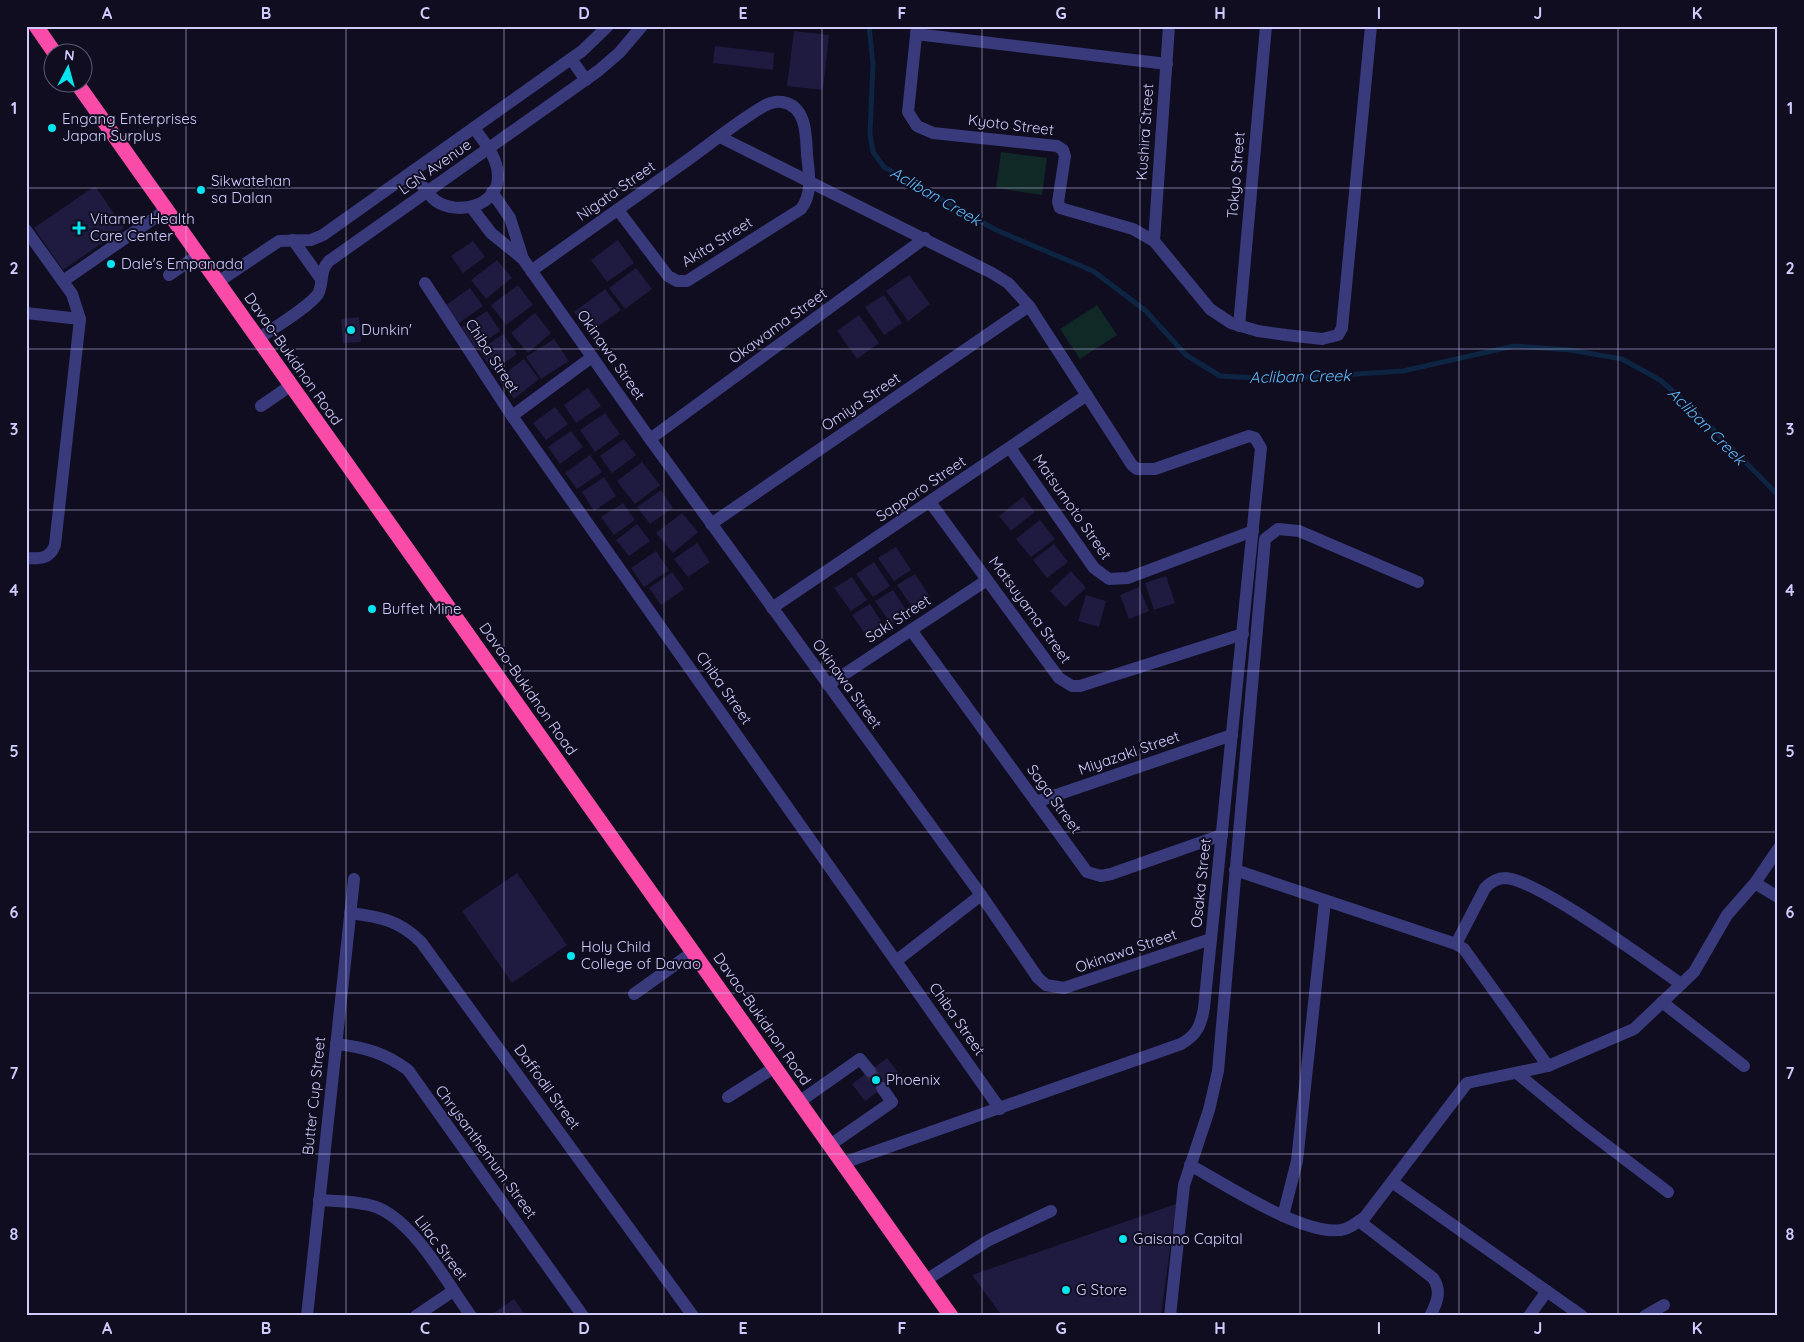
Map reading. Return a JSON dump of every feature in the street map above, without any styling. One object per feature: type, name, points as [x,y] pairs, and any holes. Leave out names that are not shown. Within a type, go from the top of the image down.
[{"type":"highway","points":[[36,26],[47,42]]},
{"type":"highway","name":"Davao-Bukidnon Road","points":[[83,92],[951,1316]]},
{"type":"street","name":"LGN Avenue","points":[[218,282],[272,244],[279,241],[311,240],[323,234],[571,59],[608,26]]},
{"type":"street","name":"LGN Avenue","points":[[258,339],[312,300],[320,288],[323,268],[329,261],[586,80],[619,53],[642,26]]},
{"type":"street","name":"Kushira Street","points":[[1154,241],[1170,26]]},
{"type":"street","name":"Tokyo Street","points":[[1239,326],[1266,26]]},
{"type":"street","name":"Kyoto Street","points":[[916,30],[908,112],[917,126],[933,133],[1057,146],[1063,150],[1065,156],[1058,202],[1060,208],[1133,230],[1154,241],[1210,309],[1239,326],[1286,336],[1322,339],[1338,335],[1342,328],[1371,26]]},
{"type":"street","points":[[916,30],[1167,64]]},
{"type":"street","points":[[571,59],[586,80]]},
{"type":"street","name":"Nigata Street","points":[[531,271],[765,105],[775,102],[796,108],[803,122],[810,181]]},
{"type":"street","points":[[413,171],[427,192],[443,205],[453,208],[472,208],[492,192],[498,178],[494,158],[474,128]]},
{"type":"street","points":[[720,137],[925,238],[1008,283],[1029,306],[1087,395]]},
{"type":"street","name":"Akita Street","points":[[618,210],[668,276],[677,281],[687,281],[801,209],[809,193],[810,181]]},
{"type":"street","points":[[492,192],[510,218],[522,259]]},
{"type":"street","points":[[472,208],[491,233],[522,259]]},
{"type":"street","points":[[63,281],[166,210]]},
{"type":"street","points":[[26,230],[72,294],[80,319],[55,545],[48,556],[41,559],[26,558]]},
{"type":"street","name":"Okawama Street","points":[[650,439],[925,238]]},
{"type":"street","points":[[293,240],[321,279]]},
{"type":"street","points":[[169,275],[198,255]]},
{"type":"street","name":"Okinawa Street","points":[[522,259],[772,608],[981,894],[1038,978],[1054,988],[1074,986],[1211,939]]},
{"type":"street","name":"Chiba Street","points":[[425,283],[512,416],[1000,1109]]},
{"type":"street","name":"Omiya Street","points":[[712,524],[1029,306]]},
{"type":"street","points":[[26,313],[80,319]]},
{"type":"street","points":[[512,416],[592,357]]},
{"type":"street","points":[[262,406],[290,386]]},
{"type":"street","name":"Sapporo Street","points":[[772,608],[1087,395]]},
{"type":"street","name":"Osaka Street","points":[[843,1163],[1000,1109],[1191,1038],[1202,1022],[1261,457],[1259,442],[1255,438],[1240,438],[1155,470],[1143,471],[1132,465],[1087,395]]},
{"type":"street","name":"Matsumoto Street","points":[[1010,448],[1094,568],[1109,579],[1128,578],[1253,531]]},
{"type":"street","name":"Matsuyama Street","points":[[930,502],[1059,678],[1072,686],[1080,686],[1243,634]]},
{"type":"street","points":[[1170,1316],[1181,1209],[1190,1165],[1209,1110],[1218,1071],[1265,539],[1278,529],[1299,531],[1418,582]]},
{"type":"street","name":"Saki Street","points":[[828,685],[987,580]]},
{"type":"street","name":"Saga Street","points":[[911,630],[1081,865],[1094,875],[1111,874],[1222,835]]},
{"type":"street","name":"Miyazaki Street","points":[[1036,802],[1232,735]]},
{"type":"street","points":[[1190,1165],[1283,1216],[1320,1230],[1345,1229],[1365,1217],[1467,1083],[1518,1074],[1548,1066],[1634,1029],[1694,972],[1727,914],[1755,883],[1778,849]]},
{"type":"street","points":[[1235,870],[1456,944],[1464,949],[1548,1066]]},
{"type":"street","points":[[1456,944],[1485,888],[1490,883],[1505,878],[1528,885],[1580,915],[1681,984]]},
{"type":"street","name":"Butter Cup Street","points":[[307,1316],[354,879]]},
{"type":"street","points":[[1755,883],[1778,897]]},
{"type":"street","points":[[896,961],[981,894]]},
{"type":"street","points":[[1283,1216],[1297,1161],[1325,901]]},
{"type":"street","name":"Daffodil Street","points":[[350,913],[390,920],[408,929],[421,942],[693,1316]]},
{"type":"street","points":[[634,994],[693,952]]},
{"type":"street","points":[[1662,1002],[1744,1066]]},
{"type":"street","name":"Chrysanthemum Street","points":[[336,1044],[376,1051],[392,1058],[408,1070],[583,1316]]},
{"type":"street","points":[[800,1102],[860,1059],[870,1071]]},
{"type":"street","points":[[728,1098],[775,1067]]},
{"type":"street","points":[[1518,1074],[1580,1125],[1668,1192]]},
{"type":"street","points":[[830,1146],[892,1102],[882,1088]]},
{"type":"street","points":[[1392,1182],[1582,1316]]},
{"type":"street","name":"Lilac Street","points":[[319,1200],[375,1207],[391,1214],[412,1233],[471,1316]]},
{"type":"street","points":[[926,1280],[989,1240],[1051,1211]]},
{"type":"street","points":[[1359,1221],[1434,1278],[1438,1294],[1430,1316]]},
{"type":"street","points":[[416,1316],[453,1291]]},
{"type":"street","points":[[1529,1316],[1547,1291]]},
{"type":"street","points":[[1645,1316],[1664,1305]]},
{"type":"green space","points":[[1001,152],[1047,158],[1042,195],[996,188]]},
{"type":"green space","points":[[1097,305],[1117,335],[1080,359],[1060,329]]},
{"type":"building","points":[[794,31],[829,35],[823,90],[787,86]]},
{"type":"building","points":[[715,46],[774,53],[773,70],[713,63]]},
{"type":"building","name":"Vitamer Health Care Center","points":[[95,186],[124,228],[63,270],[34,228]]},
{"type":"building","points":[[618,240],[634,263],[607,282],[591,260]]},
{"type":"building","points":[[473,241],[485,257],[463,273],[451,256]]},
{"type":"building","points":[[497,260],[512,278],[486,299],[471,280]]},
{"type":"building","points":[[636,268],[652,289],[625,309],[609,288]]},
{"type":"building","points":[[909,275],[930,304],[908,321],[886,291]]},
{"type":"building","points":[[518,285],[533,305],[506,325],[491,305]]},
{"type":"building","points":[[470,288],[483,306],[459,323],[446,305]]},
{"type":"building","points":[[605,289],[621,310],[590,332],[574,312]]},
{"type":"building","points":[[884,295],[902,323],[884,335],[865,307]]},
{"type":"building","points":[[487,311],[500,331],[475,348],[462,327]]},
{"type":"building","points":[[535,313],[551,333],[528,353],[511,333]]},
{"type":"building","points":[[859,315],[879,343],[857,359],[837,331]]},
{"type":"building","name":"Dunkin'","points":[[359,317],[361,342],[343,343],[341,319]]},
{"type":"building","points":[[503,334],[517,354],[493,371],[479,351]]},
{"type":"building","points":[[554,339],[569,361],[541,379],[526,357]]},
{"type":"building","points":[[524,359],[539,379],[514,399],[498,379]]},
{"type":"building","points":[[588,388],[601,406],[576,423],[564,405]]},
{"type":"building","points":[[555,407],[568,424],[546,440],[533,423]]},
{"type":"building","points":[[605,413],[620,434],[595,452],[580,430]]},
{"type":"building","points":[[571,431],[583,447],[560,464],[548,447]]},
{"type":"building","points":[[624,439],[636,455],[612,473],[600,456]]},
{"type":"building","points":[[590,455],[602,472],[577,489],[565,473]]},
{"type":"building","points":[[642,462],[660,485],[635,504],[617,481]]},
{"type":"building","points":[[604,477],[616,496],[594,511],[582,492]]},
{"type":"building","points":[[661,490],[673,508],[650,524],[637,507]]},
{"type":"building","points":[[1023,497],[1035,512],[1011,531],[999,516]]},
{"type":"building","points":[[623,503],[635,520],[614,535],[601,517]]},
{"type":"building","points":[[682,513],[698,532],[673,553],[656,533]]},
{"type":"building","points":[[1040,520],[1055,539],[1031,557],[1016,539]]},
{"type":"building","points":[[637,524],[650,541],[629,556],[616,540]]},
{"type":"building","points":[[697,543],[710,562],[688,577],[674,559]]},
{"type":"building","points":[[1054,544],[1068,562],[1047,578],[1033,560]]},
{"type":"building","points":[[896,547],[911,570],[894,581],[878,558]]},
{"type":"building","points":[[656,551],[669,570],[644,587],[631,568]]},
{"type":"building","points":[[874,562],[890,586],[873,597],[856,574]]},
{"type":"building","points":[[1071,571],[1086,588],[1065,607],[1050,591]]},
{"type":"building","points":[[672,572],[684,589],[661,605],[649,588]]},
{"type":"building","points":[[915,574],[930,597],[913,608],[897,585]]},
{"type":"building","points":[[1166,576],[1175,603],[1154,610],[1145,583]]},
{"type":"building","points":[[852,577],[867,600],[851,611],[834,588]]},
{"type":"building","points":[[1139,587],[1149,611],[1129,619],[1120,595]]},
{"type":"building","points":[[893,590],[908,613],[891,624],[875,601]]},
{"type":"building","points":[[1086,595],[1106,601],[1099,627],[1078,621]]},
{"type":"building","points":[[870,604],[885,627],[868,638],[852,615]]},
{"type":"building","points":[[517,873],[567,945],[512,983],[462,911]]},
{"type":"building","name":"Phoenix","points":[[887,1058],[900,1075],[865,1101],[852,1084]]},
{"type":"building","name":"Gaisano Capital","points":[[1176,1204],[1161,1316],[1002,1316],[972,1275]]},
{"type":"building","points":[[514,1299],[526,1316],[489,1316]]},
{"type":"waterway","name":"Acliban Creek","points":[[869,26],[873,64],[870,134],[873,152],[884,167],[996,230],[1093,271],[1146,311],[1186,355],[1220,376],[1279,379],[1403,371],[1514,346],[1570,350],[1622,359],[1660,380],[1691,407],[1778,495]]},
{"type":"tunnel","points":[[870,1071],[882,1088]]},
{"type":"place","name":"Engang Enterprises Japan Surplus","points":[[52,128]]},
{"type":"place","name":"Sikwatehan sa Dalan","points":[[201,190]]},
{"type":"place","name":"Vitamer Health Care Center","points":[[79,228]]},
{"type":"place","name":"Dale's Empanada","points":[[111,264]]},
{"type":"place","name":"Dunkin'","points":[[351,330]]},
{"type":"place","name":"Buffet Mine","points":[[372,609]]},
{"type":"place","name":"Holy Child College of Davao","points":[[571,956]]},
{"type":"place","name":"Phoenix","points":[[876,1080]]},
{"type":"place","name":"Gaisano Capital","points":[[1123,1239]]},
{"type":"place","name":"G Store","points":[[1066,1290]]}]
